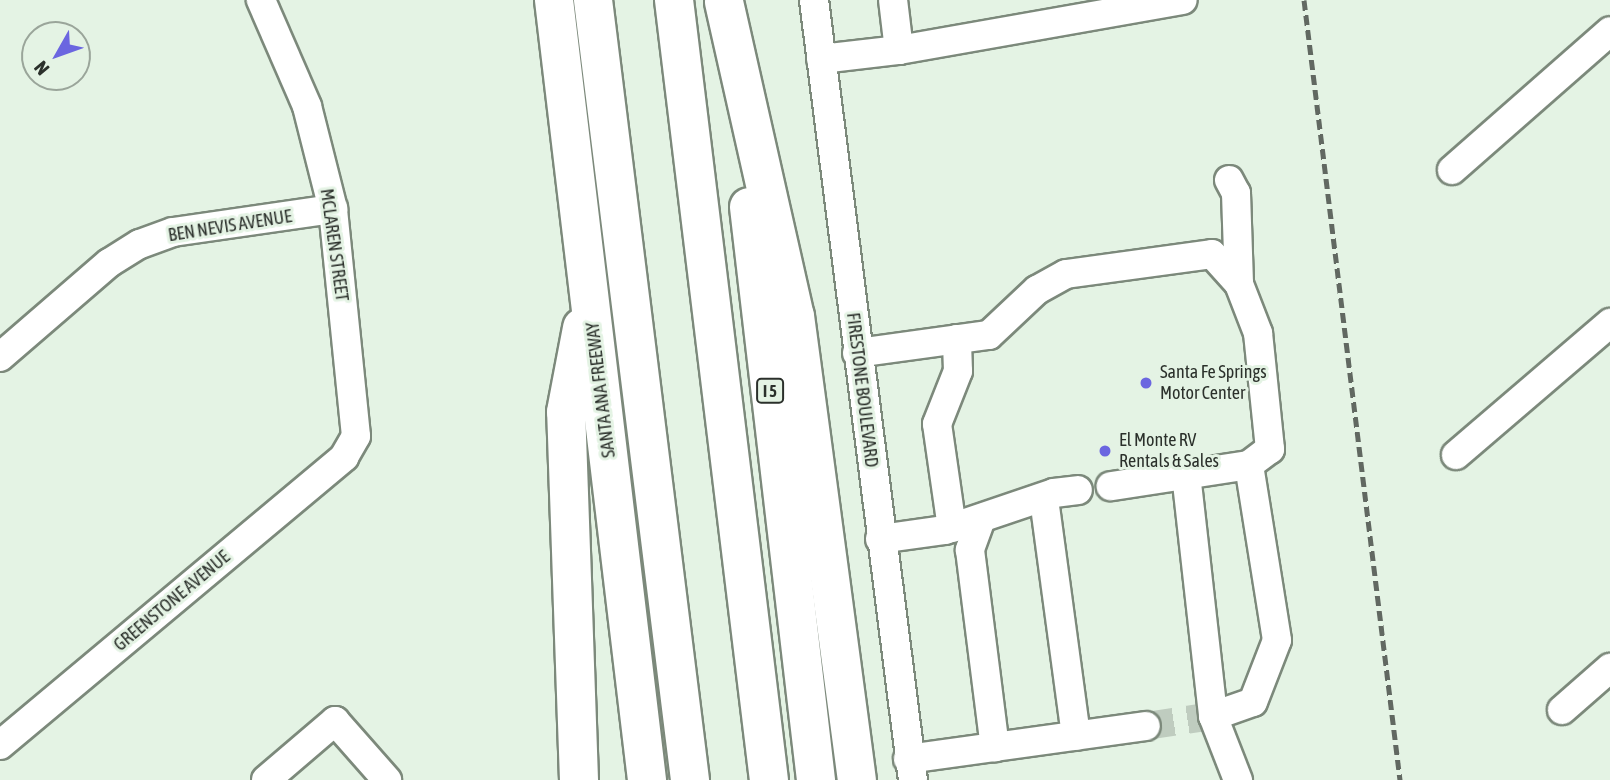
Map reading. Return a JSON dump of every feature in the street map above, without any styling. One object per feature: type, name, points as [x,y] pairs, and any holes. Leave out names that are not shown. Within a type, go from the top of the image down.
[{"type":"highway","name":"SANTA ANA FREEWAY","points":[[554,0],[647,780]]},
{"type":"highway","points":[[593,0],[690,780]]},
{"type":"highway","points":[[674,0],[769,780]]},
{"type":"highway","points":[[724,1],[795,316],[857,780]]},
{"type":"highway","name":"I 5","points":[[724,1],[816,780]]},
{"type":"highway","points":[[579,780],[566,412],[590,292]]},
{"type":"street","name":"MCLAREN STREET","points":[[261,0],[307,106],[332,209],[356,436],[344,457]]},
{"type":"street","name":"FIRESTONE BOULEVARD","points":[[814,0],[910,770]]},
{"type":"street","points":[[893,0],[899,50]]},
{"type":"street","points":[[821,60],[899,50],[1183,0]]},
{"type":"street","points":[[1452,170],[1610,31]]},
{"type":"street","points":[[1229,180],[1236,193],[1239,285]]},
{"type":"street","name":"BEN NEVIS AVENUE","points":[[0,357],[108,263],[140,244],[173,232],[332,209]]},
{"type":"street","points":[[857,354],[989,335],[1037,290],[1066,274],[1212,254],[1239,285],[1258,333],[1270,449],[1249,465],[1111,485]]},
{"type":"street","points":[[1456,455],[1610,323]]},
{"type":"street","points":[[952,528],[937,424],[958,371],[957,339]]},
{"type":"street","name":"GREENSTONE AVENUE","points":[[0,745],[344,457]]},
{"type":"street","points":[[1213,716],[1253,702],[1277,640],[1249,465]]},
{"type":"street","points":[[1186,474],[1213,716],[1238,780]]},
{"type":"street","points":[[880,539],[952,528],[1078,490]]},
{"type":"street","points":[[1044,499],[1076,736]]},
{"type":"street","points":[[981,519],[970,550],[995,747]]},
{"type":"street","points":[[1562,710],[1610,668]]},
{"type":"street","points":[[266,780],[335,721],[387,780]]},
{"type":"street","points":[[910,770],[995,747],[1146,726]]},
{"type":"tunnel","points":[[1146,726],[1213,716]]},
{"type":"railway","points":[[1304,0],[1400,780]]},
{"type":"place","name":"Santa Fe Springs Motor Center","points":[[1146,383]]},
{"type":"place","name":"El Monte RV Rentals & Sales","points":[[1105,451]]}]
